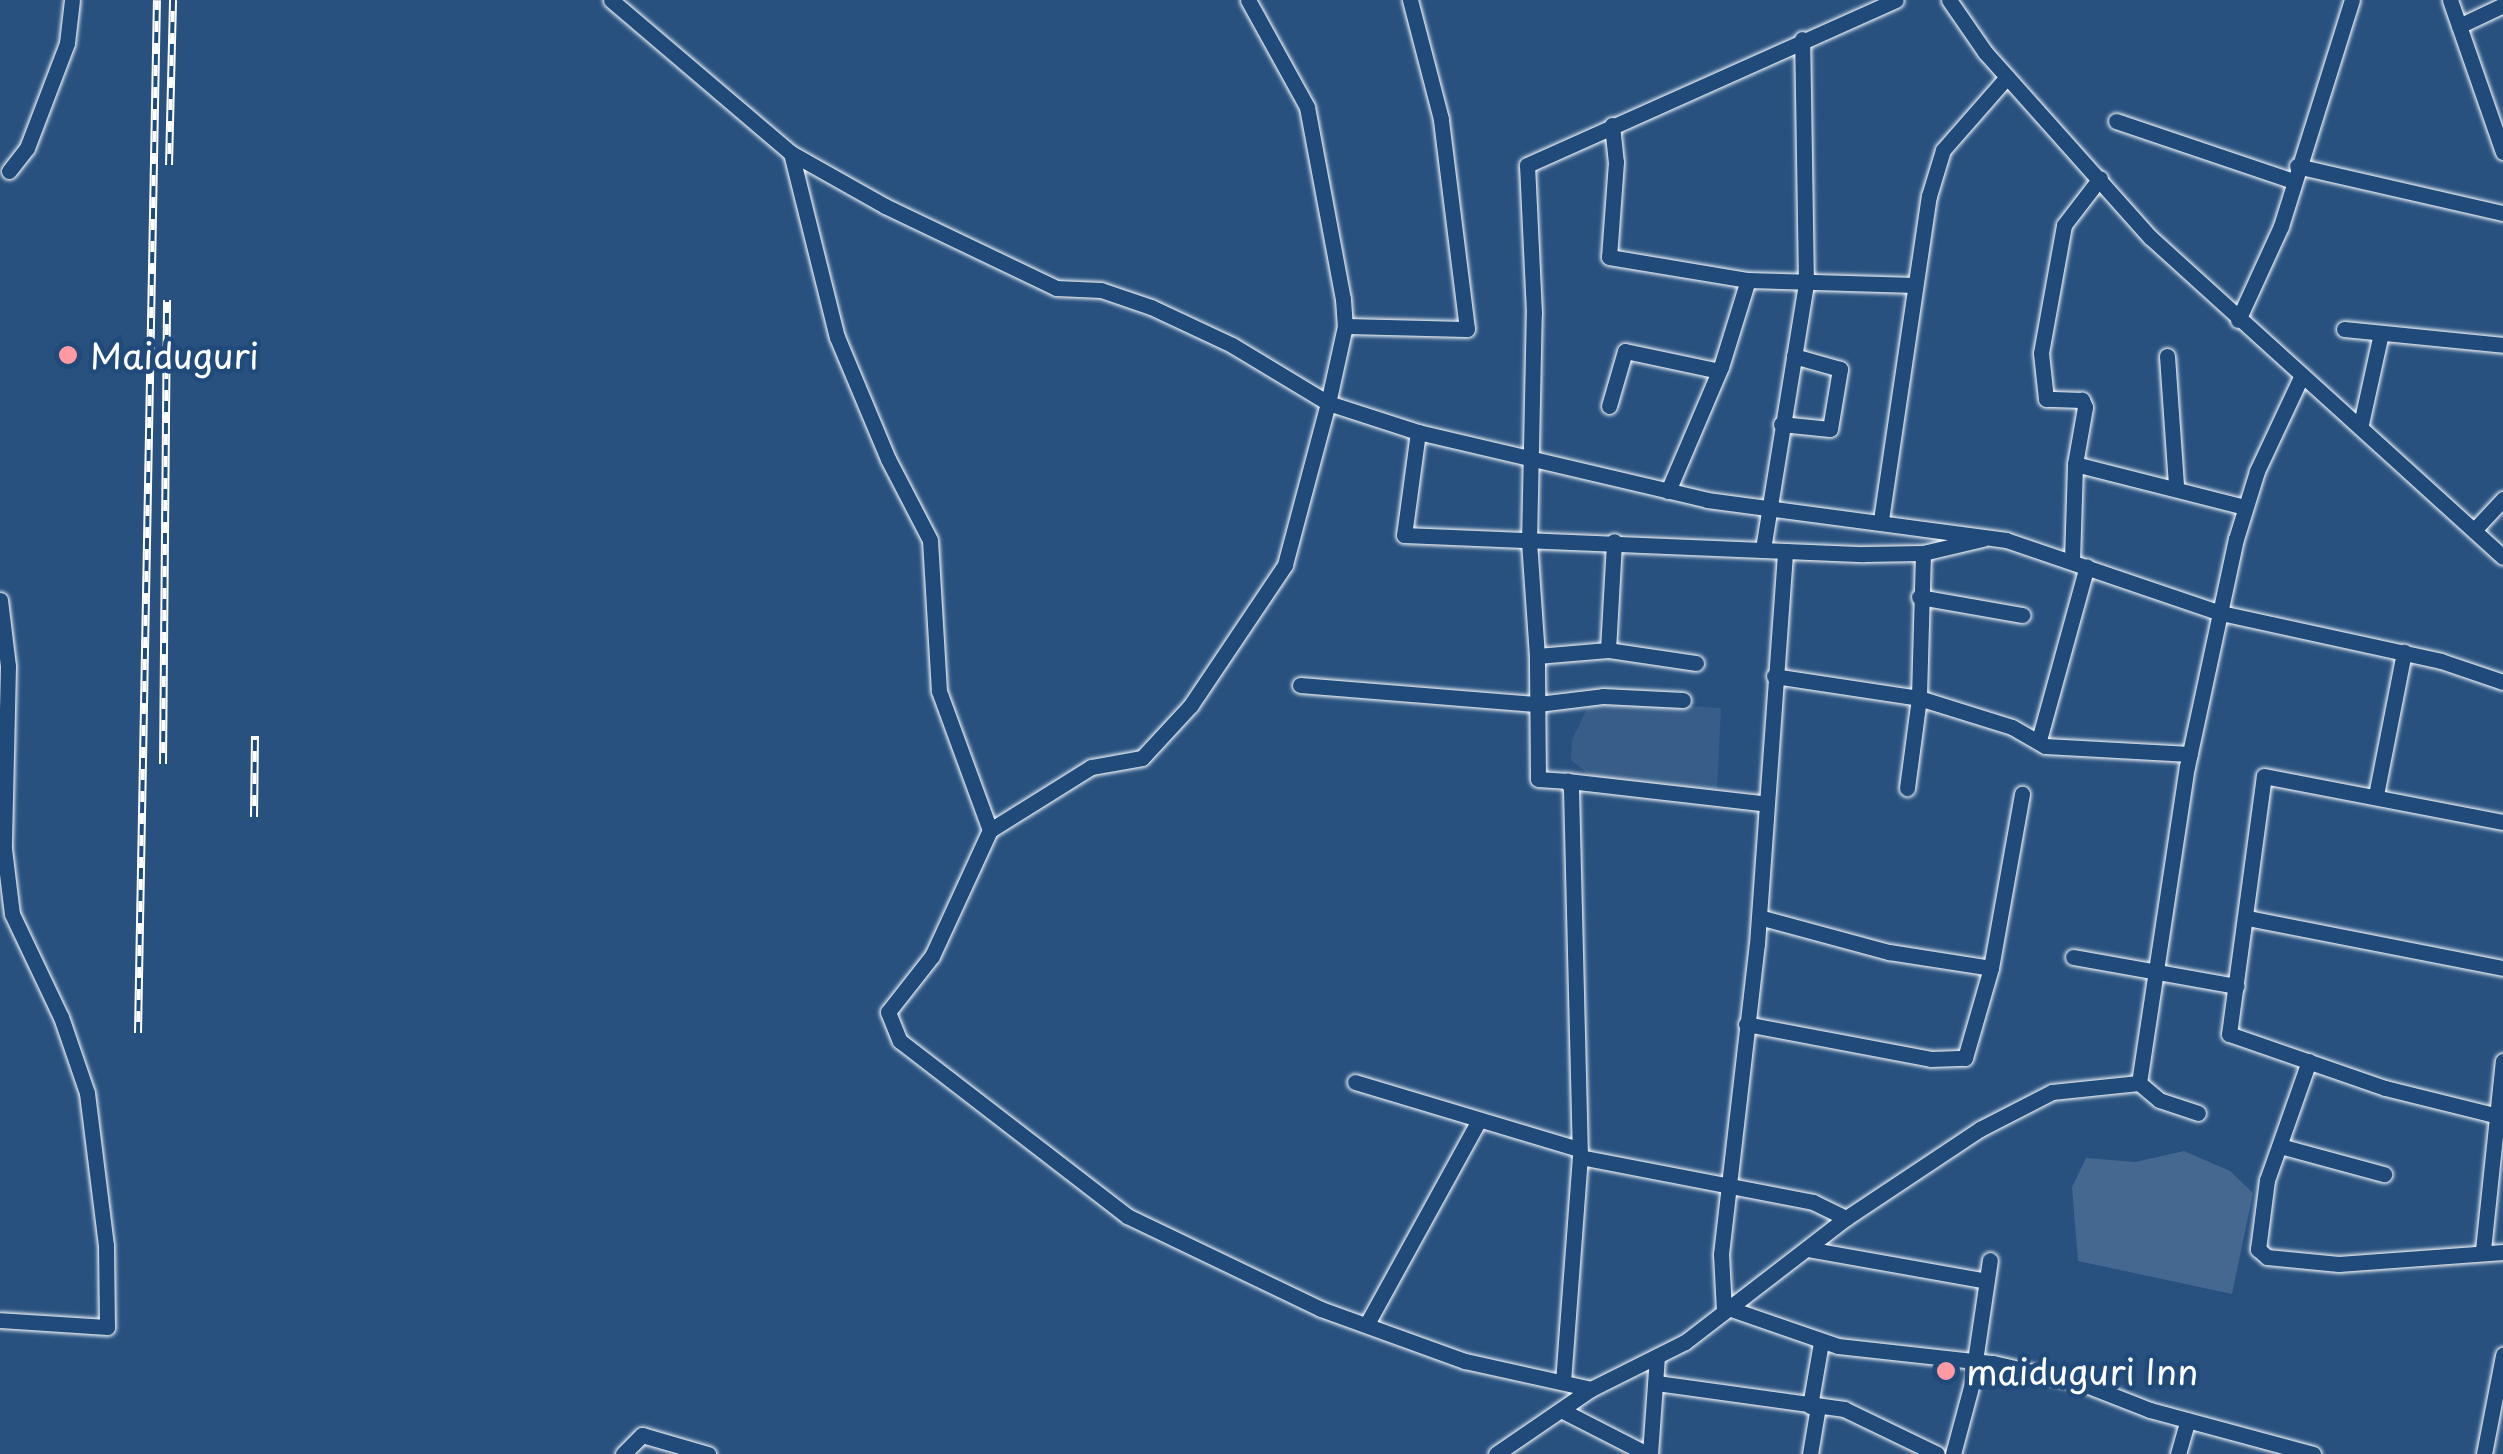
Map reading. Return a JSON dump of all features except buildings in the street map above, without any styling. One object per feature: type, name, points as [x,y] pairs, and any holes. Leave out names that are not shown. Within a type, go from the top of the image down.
[{"type":"street","points":[[10,171],[27,148],[67,43],[72,0]]},
{"type":"street","points":[[610,0],[791,153],[958,244],[1056,288],[1101,290],[1151,307],[1232,345],[1328,403],[1418,432],[1668,490],[1767,508],[1989,537],[2080,563],[2220,613],[2404,652],[2503,682]]},
{"type":"street","points":[[1248,0],[1307,107],[1326,179],[1345,326],[1285,565],[1191,704],[1142,758],[1091,767],[990,830],[932,956],[888,1012],[900,1041],[1127,1216],[1321,1309],[1368,1322],[1465,1361],[1591,1389]]},
{"type":"street","points":[[1345,326],[1466,329],[1441,120],[1410,0]]},
{"type":"street","points":[[1762,803],[1538,779],[1537,656],[1529,542],[1532,458],[1528,166],[1896,0]]},
{"type":"street","points":[[1949,0],[2007,77],[2238,320],[2361,424],[2503,557]]},
{"type":"street","points":[[2238,320],[2295,174],[2352,0]]},
{"type":"street","points":[[2450,0],[2500,132],[2503,152]]},
{"type":"street","points":[[2458,26],[2503,6]]},
{"type":"street","points":[[1763,549],[1806,284],[1802,40]]},
{"type":"street","points":[[1881,520],[1915,285],[1943,150],[2007,77]]},
{"type":"street","points":[[2116,121],[2295,174],[2503,214]]},
{"type":"street","points":[[1612,125],[1616,162],[1608,257],[1748,280],[1915,285]]},
{"type":"street","points":[[791,153],[837,337],[888,458],[930,540],[938,691],[990,830]]},
{"type":"street","points":[[2039,740],[2080,563],[2075,464],[2086,407],[2082,400],[2046,398],[2041,353],[2064,225],[2100,178]]},
{"type":"street","points":[[1668,490],[1719,371],[1748,280]]},
{"type":"street","points":[[2344,329],[2503,346]]},
{"type":"street","points":[[2361,424],[2380,333]]},
{"type":"street","points":[[1609,406],[1625,351],[1719,371]]},
{"type":"street","points":[[1781,424],[1830,429],[1840,370],[1794,356]]},
{"type":"street","points":[[2167,356],[2176,486]]},
{"type":"street","points":[[2139,1083],[2190,754],[2220,613],[2245,507],[2302,374]]},
{"type":"street","points":[[1418,432],[1404,536],[1529,542],[1614,540],[1785,553],[1923,553],[1989,537]]},
{"type":"street","points":[[2075,464],[2176,486],[2245,507]]},
{"type":"street","points":[[2476,528],[2503,499]]},
{"type":"street","points":[[1608,650],[1614,540]]},
{"type":"street","points":[[1726,1309],[1727,1186],[1758,917],[1762,803],[1785,553]]},
{"type":"street","points":[[1907,788],[1919,698],[1923,553]]},
{"type":"street","points":[[1919,597],[2022,615]]},
{"type":"street","points":[[0,600],[8,666],[4,849],[12,914],[61,1017],[88,1093],[106,1245],[107,1327],[0,1320]]},
{"type":"street","points":[[1537,656],[1608,650],[1696,662]]},
{"type":"street","points":[[2376,795],[2404,652]]},
{"type":"street","points":[[1774,676],[1919,698],[2068,749],[2190,754]]},
{"type":"street","points":[[1300,685],[1538,704],[1604,696],[1683,700]]},
{"type":"street","points":[[2498,1116],[2385,1088],[2230,1036],[2264,776],[2503,822]]},
{"type":"street","points":[[1564,1382],[1579,1153],[1568,781]]},
{"type":"street","points":[[1746,1024],[1956,1062],[1970,1050],[1991,968],[2022,794]]},
{"type":"street","points":[[1758,917],[1889,952],[1991,968]]},
{"type":"street","points":[[2248,918],[2503,968]]},
{"type":"street","points":[[2073,957],[2236,986]]},
{"type":"street","points":[[2310,1061],[2280,1146],[2258,1240],[2267,1257],[2409,1262],[2483,1250],[2503,1252]]},
{"type":"street","points":[[2483,1250],[2503,1061]]},
{"type":"street","points":[[1355,1082],[1579,1153],[1814,1202],[1846,1218]]},
{"type":"street","points":[[1496,1454],[1591,1389],[1657,1356],[1846,1218],[1980,1129],[2052,1092],[2139,1083],[2159,1100],[2198,1114]]},
{"type":"street","points":[[1368,1322],[1478,1122]]},
{"type":"street","points":[[2280,1146],[2384,1174]]},
{"type":"street","points":[[1807,1249],[1986,1280]]},
{"type":"street","points":[[1952,1454],[1977,1361],[1990,1260]]},
{"type":"street","points":[[1726,1309],[1821,1342],[1977,1361],[2080,1383],[2188,1420],[2313,1454]]},
{"type":"street","points":[[1810,1454],[1821,1342]]},
{"type":"street","points":[[2484,1454],[2503,1355]]},
{"type":"street","points":[[1561,1410],[1648,1454],[1657,1356]]},
{"type":"street","points":[[1657,1383],[1844,1409],[1937,1454]]},
{"type":"street","points":[[2178,1454],[2188,1420]]},
{"type":"street","points":[[623,1454],[642,1435],[708,1454]]},
{"type":"shaded area","points":[[1591,700],[1721,708],[1717,792],[1592,777],[1571,760],[1572,740]]},
{"type":"shaded area","points":[[2184,1151],[2230,1171],[2253,1193],[2232,1294],[2078,1261],[2072,1187],[2086,1158],[2135,1162]]},
{"type":"railway","points":[[138,1033],[157,0]]},
{"type":"railway","points":[[169,165],[173,0]]},
{"type":"railway","points":[[163,764],[167,300]]},
{"type":"railway","points":[[254,817],[255,736]]},
{"type":"place","name":"Maiduguri","points":[[68,355]]},
{"type":"place","name":"maiduguri Inn","points":[[1946,1371]]}]
